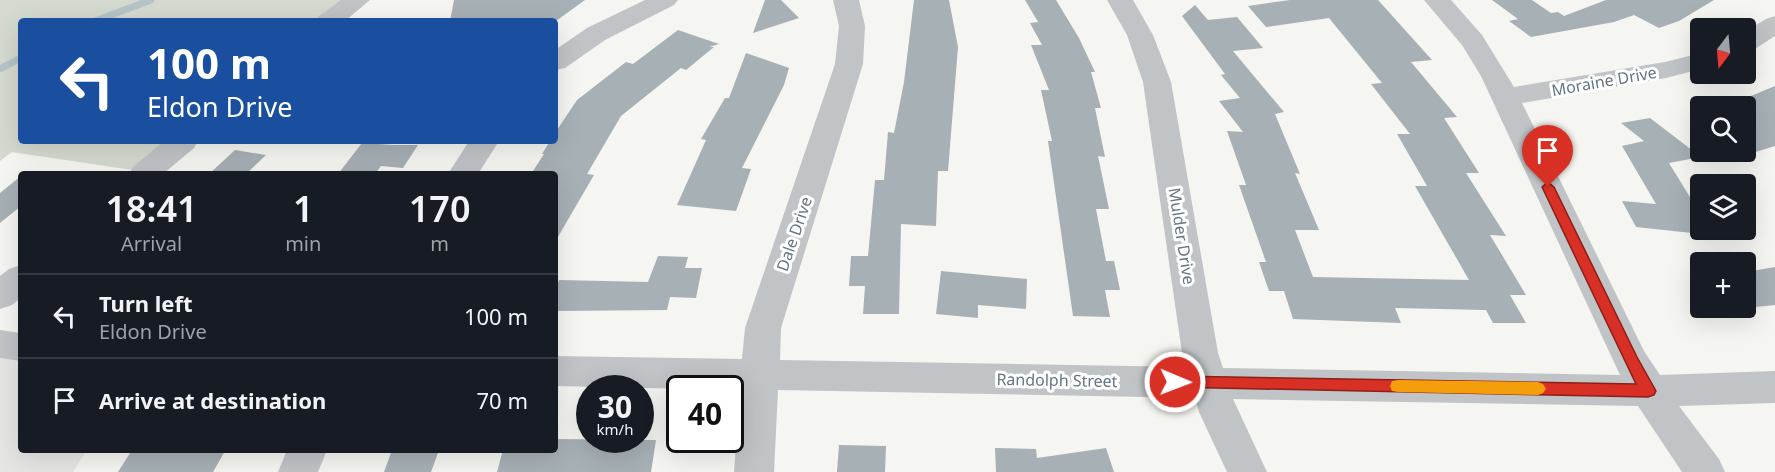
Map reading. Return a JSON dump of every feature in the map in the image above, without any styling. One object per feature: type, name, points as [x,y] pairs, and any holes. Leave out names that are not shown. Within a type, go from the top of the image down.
[{"type":"street","points":[[332,18],[357,0]]},
{"type":"street","points":[[558,60],[596,34],[665,0]]},
{"type":"street","name":"Dale Drive","points":[[754,472],[760,346],[765,319],[849,64],[852,26],[846,0]]},
{"type":"street","points":[[1437,0],[1473,41],[1506,97],[1627,353],[1648,391],[1705,472]]},
{"type":"street","name":"Mulder Drive","points":[[1128,2],[1157,82],[1200,353],[1218,412],[1247,472]]},
{"type":"street","points":[[1756,36],[1775,24]]},
{"type":"street","name":"Moraine Drive","points":[[1506,97],[1666,70],[1690,64]]},
{"type":"street","points":[[148,171],[179,144]]},
{"type":"street","points":[[465,171],[482,144]]},
{"type":"street","points":[[0,296],[18,281]]},
{"type":"street","points":[[0,344],[18,347]]},
{"type":"street","name":"Randolph Street","points":[[558,371],[1648,391],[1775,387]]},
{"type":"street","points":[[298,472],[306,453]]},
{"type":"shaded area","points":[[0,0],[357,0],[332,18],[18,18],[18,144],[179,144],[147,171],[12,152],[0,161]]},
{"type":"shaded area","points":[[0,344],[18,347],[18,453],[85,453],[73,472],[0,472]]},
{"type":"building","points":[[454,0],[585,0],[558,20],[451,18]]},
{"type":"building","points":[[765,0],[781,0],[799,18],[753,33]]},
{"type":"building","points":[[914,0],[949,0],[958,47],[948,171],[938,171],[936,226],[901,224],[899,314],[863,314],[865,286],[849,286],[851,256],[868,256],[875,180],[884,180],[888,132],[894,133],[904,82]]},
{"type":"building","points":[[1025,0],[1056,0],[1079,38],[1095,72],[1091,72],[1101,108],[1095,108],[1105,157],[1098,156],[1109,209],[1096,209],[1106,261],[1114,261],[1120,290],[1105,290],[1110,317],[1073,316],[1048,141],[1052,141],[1041,90],[1049,90],[1031,45],[1042,45],[1030,23],[1038,22]]},
{"type":"building","points":[[1290,0],[1378,0],[1432,60],[1411,62],[1457,117],[1444,118],[1479,173],[1466,173],[1506,236],[1490,235],[1526,295],[1510,295],[1526,323],[1493,323],[1486,310],[1395,308],[1401,323],[1293,319],[1284,291],[1269,291],[1259,262],[1266,262],[1239,185],[1246,185],[1227,131],[1243,132],[1219,101],[1240,98],[1221,75],[1225,74],[1182,16],[1195,5],[1208,20],[1237,17],[1263,48],[1233,51],[1284,112],[1275,114],[1300,174],[1295,173],[1319,230],[1295,230],[1313,277],[1469,280],[1415,186],[1427,186],[1397,134],[1410,134],[1371,84],[1382,83],[1329,18],[1266,27],[1248,6]]},
{"type":"building","points":[[1492,0],[1532,0],[1551,13],[1558,12],[1564,16],[1606,0],[1714,0],[1679,21],[1659,28],[1634,15],[1614,22],[1531,37],[1509,21],[1518,19]]},
{"type":"building","points":[[678,30],[719,44],[709,47],[714,47],[686,70],[681,68],[621,116],[587,174],[594,175],[558,237],[558,171],[533,171],[548,144],[558,144],[558,128],[577,100],[626,62],[633,64]]},
{"type":"building","points":[[746,53],[789,68],[784,85],[742,168],[751,169],[736,211],[677,205],[706,140],[701,139],[725,98],[729,98]]},
{"type":"building","points":[[1775,86],[1775,146],[1756,152],[1756,96],[1751,96]]},
{"type":"building","points":[[1650,118],[1690,149],[1690,159],[1669,163],[1690,197],[1690,233],[1636,227],[1622,201],[1656,204],[1622,146],[1644,141],[1621,123]]},
{"type":"building","points":[[361,144],[418,145],[403,168],[381,166],[377,171],[340,171]]},
{"type":"building","points":[[235,150],[266,155],[249,171],[212,171]]},
{"type":"building","points":[[18,178],[18,208],[0,223],[0,193]]},
{"type":"building","points":[[658,256],[688,257],[685,268],[702,268],[696,298],[670,297],[667,310],[558,311],[559,280],[648,282]]},
{"type":"building","points":[[1775,267],[1775,305],[1756,307],[1756,270]]},
{"type":"building","points":[[941,271],[1027,279],[1026,309],[978,305],[978,318],[936,314]]},
{"type":"building","points":[[558,439],[576,439],[576,453],[654,453],[651,472],[497,472],[502,453],[558,453]]},
{"type":"building","points":[[839,445],[886,446],[885,472],[837,472]]},
{"type":"building","points":[[995,448],[1036,449],[1037,458],[1106,448],[1114,472],[996,472]]},
{"type":"building","points":[[130,453],[224,453],[213,472],[118,472]]},
{"type":"building","points":[[391,453],[438,453],[431,472],[384,472]]},
{"type":"waterway","points":[[103,18],[151,0]]},
{"type":"waterway","points":[[0,69],[18,60]]},
{"type":"slow traffic","points":[[1398,386],[1538,389]]},
{"type":"route","points":[[1175,382],[1648,391],[1630,360],[1548,187]]}]
